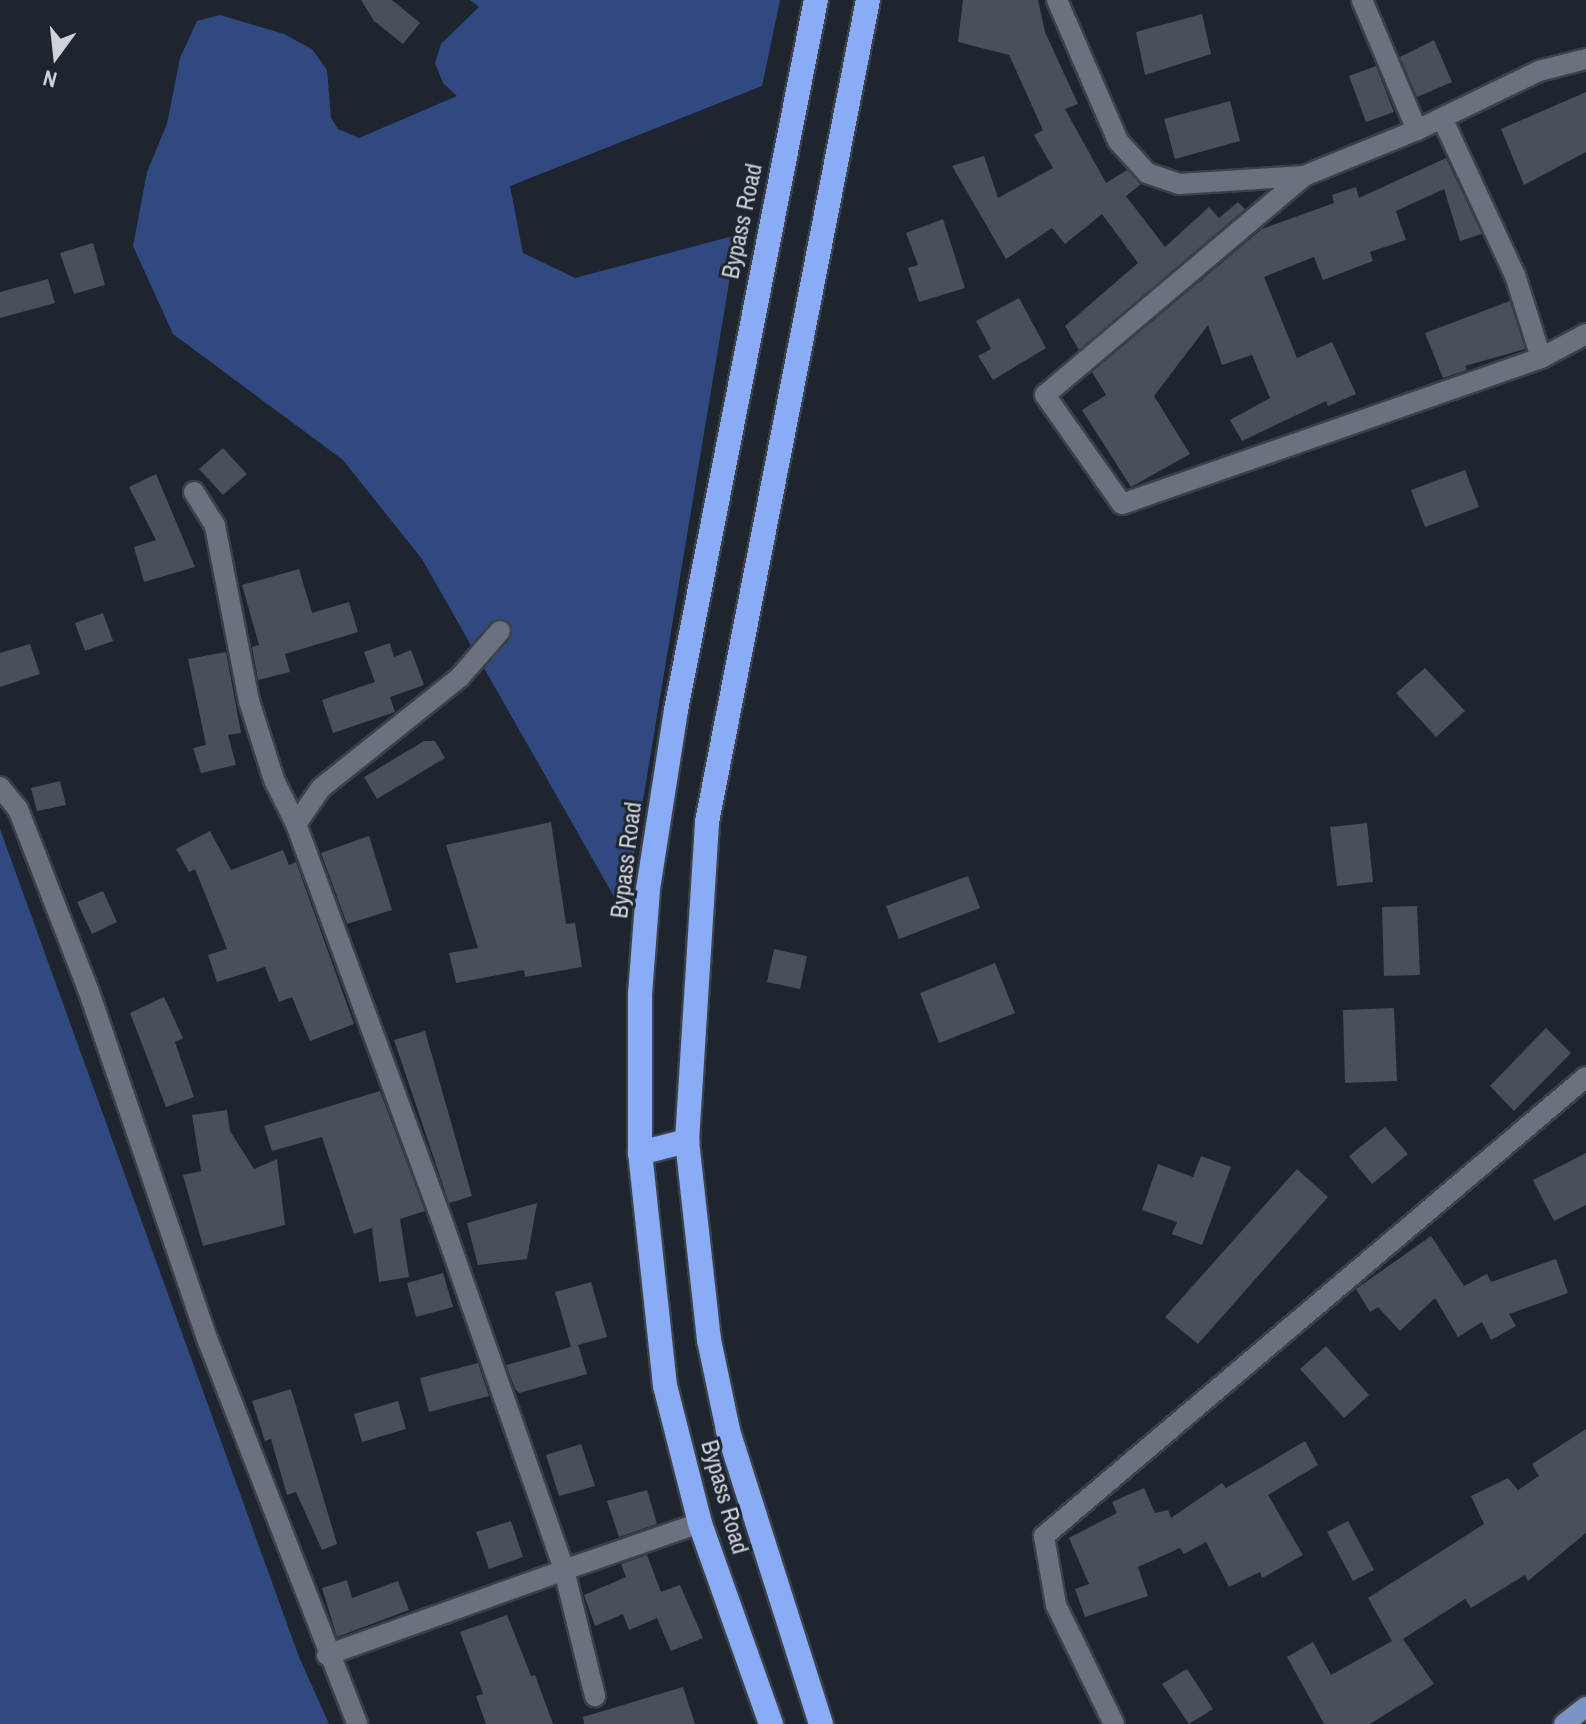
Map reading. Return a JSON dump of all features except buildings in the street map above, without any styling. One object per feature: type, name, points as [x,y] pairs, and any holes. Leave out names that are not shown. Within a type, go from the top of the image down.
[{"type":"highway","name":"Bypass Road","points":[[771,1724],[700,1523],[665,1386],[640,1153],[640,994],[648,889],[724,447],[816,0]]},
{"type":"highway","name":"Bypass Road","points":[[821,1724],[728,1430],[709,1340],[687,1141],[707,822],[868,0]]},
{"type":"highway","points":[[640,1153],[687,1141]]},
{"type":"main road","points":[[1564,1724],[1586,1707]]},
{"type":"street","points":[[1057,0],[1118,141],[1147,173],[1179,184],[1304,176]]},
{"type":"street","points":[[1362,0],[1417,130]]},
{"type":"street","points":[[1586,59],[1539,71],[1417,130],[1304,176],[1045,395],[1122,504],[1541,358],[1586,334]]},
{"type":"street","points":[[1442,118],[1515,275],[1541,358]]},
{"type":"street","points":[[194,492],[215,526],[249,701],[274,780],[296,824],[564,1570],[595,1696]]},
{"type":"street","points":[[296,824],[321,788],[460,677],[500,631]]},
{"type":"street","points":[[0,787],[18,809],[89,992],[208,1341],[327,1655],[357,1724]]},
{"type":"street","points":[[1114,1724],[1056,1605],[1044,1536],[1586,1077]]},
{"type":"street","points":[[327,1655],[700,1523]]},
{"type":"shaded area","points":[[470,0],[780,0],[762,86],[510,186],[523,253],[575,278],[737,235],[624,914],[422,559],[343,460],[173,334],[133,246],[147,172],[167,124],[180,58],[197,21],[220,15],[284,34],[312,49],[327,70],[331,118],[338,129],[359,138],[457,96],[443,83],[435,63],[441,44],[479,7]]},
{"type":"shaded area","points":[[0,829],[299,1657],[329,1724],[0,1724]]}]
